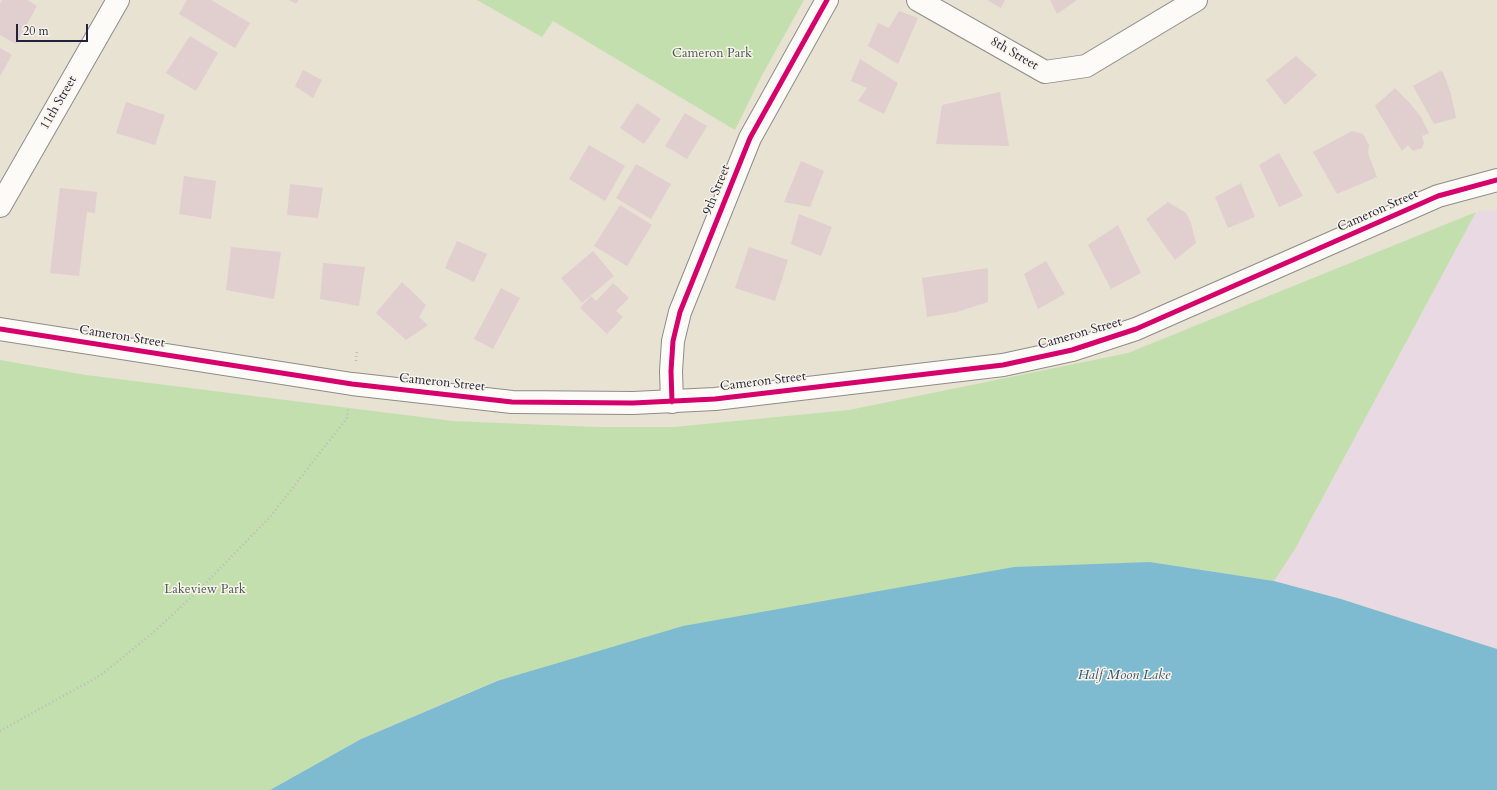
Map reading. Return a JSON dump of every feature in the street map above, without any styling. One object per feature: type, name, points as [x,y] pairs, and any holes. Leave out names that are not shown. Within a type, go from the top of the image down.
[{"type":"main road","name":"11th Street","points":[[0,206],[118,0]]},
{"type":"main road","name":"9th Street","points":[[672,402],[671,371],[673,341],[680,312],[750,138],[827,0]]},
{"type":"main road","name":"8th Street","points":[[918,0],[1045,72],[1086,66],[1196,0]]},
{"type":"main road","name":"Cameron Street","points":[[0,329],[352,384],[512,402],[672,402],[715,399],[1003,365],[1072,350],[1136,329],[1438,196],[1497,180]]},
{"type":"path","points":[[0,731],[101,675],[155,631],[199,590],[270,516],[346,418],[352,384]]},
{"type":"shaded area","points":[[1497,210],[1497,649],[1341,599],[1274,581],[1295,549],[1476,212]]},
{"type":"green space","name":"Cameron Park","points":[[477,0],[804,0],[761,77],[735,130],[553,21],[542,37]]},
{"type":"green space","name":"Lakeview Park","points":[[1476,212],[1295,549],[1274,581],[1150,562],[496,681],[361,739],[270,790],[0,790],[0,360],[86,375],[453,421],[596,427],[674,427],[849,410],[1128,353]]},
{"type":"water","name":"Half Moon Lake","points":[[1150,562],[1274,581],[1341,599],[1497,649],[1497,790],[270,790],[361,739],[497,681],[683,626],[1014,567]]},
{"type":"building","points":[[2,0],[27,0],[37,6],[16,44],[0,35],[0,3]]},
{"type":"building","points":[[187,0],[211,0],[250,23],[235,48],[179,14]]},
{"type":"building","points":[[289,0],[299,0],[296,4]]},
{"type":"building","points":[[987,0],[1005,0],[1001,8]]},
{"type":"building","points":[[1050,0],[1077,0],[1057,14]]},
{"type":"building","points":[[899,11],[918,18],[898,64],[868,46],[878,23],[889,28]]},
{"type":"building","points":[[190,36],[218,53],[196,91],[166,73]]},
{"type":"building","points":[[0,48],[12,55],[0,76]]},
{"type":"building","points":[[1296,56],[1317,75],[1285,105],[1266,80]]},
{"type":"building","points":[[860,59],[898,83],[884,114],[858,101],[867,88],[851,81]]},
{"type":"building","points":[[303,70],[322,80],[313,98],[295,86]]},
{"type":"building","points":[[1440,71],[1443,72],[1451,94],[1456,118],[1434,124],[1413,86]]},
{"type":"building","points":[[1395,88],[1421,117],[1429,133],[1422,136],[1424,143],[1422,148],[1413,151],[1408,145],[1402,151],[1375,106]]},
{"type":"building","points":[[1000,92],[1009,146],[936,144],[942,105]]},
{"type":"building","points":[[126,102],[165,115],[155,145],[116,133]]},
{"type":"building","points":[[637,103],[661,119],[644,144],[620,128]]},
{"type":"building","points":[[685,113],[707,126],[687,159],[665,146]]},
{"type":"building","points":[[1352,131],[1363,134],[1369,145],[1368,153],[1377,177],[1337,194],[1313,152]]},
{"type":"building","points":[[589,145],[625,166],[605,201],[569,179]]},
{"type":"building","points":[[1279,153],[1303,196],[1279,207],[1259,165]]},
{"type":"building","points":[[801,161],[824,171],[810,207],[784,202]]},
{"type":"building","points":[[636,164],[671,184],[651,219],[616,198]]},
{"type":"building","points":[[184,176],[216,181],[211,219],[179,214]]},
{"type":"building","points":[[1241,183],[1255,217],[1228,228],[1215,197]]},
{"type":"building","points":[[290,184],[323,188],[318,218],[287,215]]},
{"type":"building","points":[[60,188],[97,192],[95,213],[87,212],[79,276],[50,273]]},
{"type":"building","points":[[1168,202],[1186,213],[1191,223],[1196,243],[1175,260],[1146,219]]},
{"type":"building","points":[[620,205],[652,225],[627,266],[594,246]]},
{"type":"building","points":[[799,214],[832,227],[821,256],[791,244]]},
{"type":"building","points":[[1118,225],[1141,273],[1111,289],[1088,245]]},
{"type":"building","points":[[457,241],[487,254],[474,282],[445,268]]},
{"type":"building","points":[[231,247],[281,252],[274,299],[226,290]]},
{"type":"building","points":[[749,247],[788,260],[775,301],[735,288]]},
{"type":"building","points":[[593,251],[614,276],[582,303],[561,278]]},
{"type":"building","points":[[1046,261],[1065,294],[1038,309],[1024,274]]},
{"type":"building","points":[[323,263],[365,267],[359,306],[320,299]]},
{"type":"building","points":[[988,268],[988,302],[957,312],[927,317],[922,278]]},
{"type":"building","points":[[402,282],[426,305],[419,317],[428,325],[406,340],[376,313]]},
{"type":"building","points":[[613,283],[629,298],[616,311],[623,317],[607,334],[580,308],[591,296],[596,301]]},
{"type":"building","points":[[501,288],[520,298],[493,349],[474,339]]},
{"type":"cycle path","points":[[672,402],[671,371],[673,341],[680,312],[750,138],[827,0]]},
{"type":"cycle path","points":[[0,329],[352,384],[512,402],[633,403],[715,399],[1003,365],[1072,350],[1136,329],[1438,196],[1497,180]]}]
